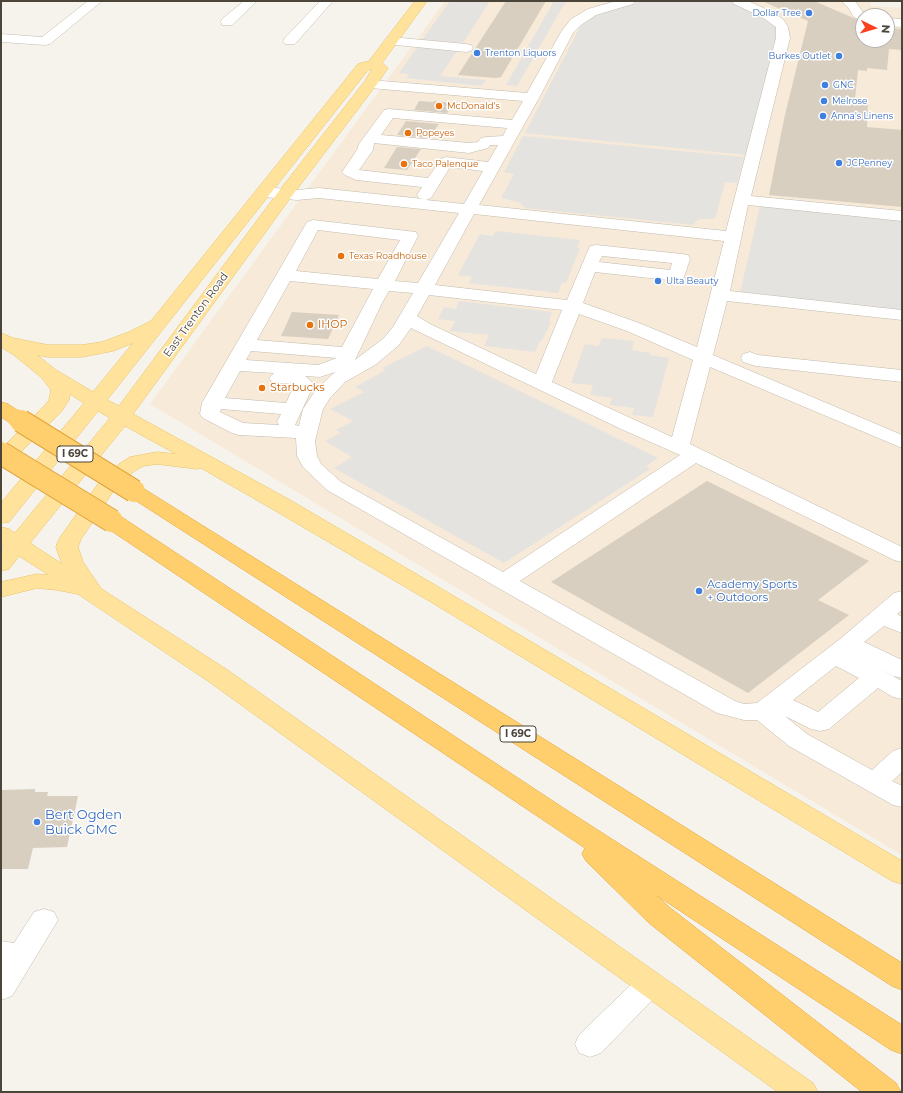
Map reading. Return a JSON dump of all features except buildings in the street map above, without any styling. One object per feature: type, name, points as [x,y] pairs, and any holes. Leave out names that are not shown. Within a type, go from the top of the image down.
[{"type":"highway","name":"I 69C","points":[[9,413],[898,974]]},
{"type":"highway","points":[[1,453],[112,521],[559,818],[902,1041]]},
{"type":"highway","points":[[559,818],[659,915],[885,1092]]},
{"type":"main road","name":"East Trenton Road","points":[[1,517],[159,323],[362,67],[374,64],[421,1]]},
{"type":"main road","name":"East Trenton Road","points":[[6,547],[122,416],[291,195],[381,68],[374,64]]},
{"type":"main road","points":[[1,338],[32,348],[59,352],[82,351],[106,347],[159,323]]},
{"type":"main road","points":[[1,338],[49,374],[211,465],[439,597],[902,874]]},
{"type":"main road","points":[[1,461],[54,408],[61,390],[49,374]]},
{"type":"main road","points":[[94,594],[72,562],[67,547],[70,539],[104,489],[126,468],[137,461],[162,458],[211,465]]},
{"type":"main road","points":[[6,547],[94,594],[217,675],[802,1092]]},
{"type":"main road","points":[[1,590],[24,583],[42,581],[58,583],[94,594]]},
{"type":"street","points":[[1,38],[45,41],[96,1]]},
{"type":"street","points":[[227,22],[250,1]]},
{"type":"street","points":[[290,41],[327,1]]},
{"type":"street","points":[[245,345],[349,361],[368,361],[391,342],[408,318],[512,134],[567,32],[576,22],[601,8],[629,1]]},
{"type":"street","points":[[505,581],[687,451],[697,382],[720,295],[783,34],[782,27],[773,18],[738,1]]},
{"type":"street","points":[[847,1],[855,10]]},
{"type":"street","points":[[391,41],[466,48]]},
{"type":"street","points":[[370,84],[471,101],[484,104],[497,112],[491,123],[477,128]]},
{"type":"street","points":[[406,91],[532,98]]},
{"type":"street","points":[[406,91],[350,172],[352,174],[432,183]]},
{"type":"street","points":[[368,144],[470,148],[482,145],[477,128],[481,117],[487,112],[484,104]]},
{"type":"street","points":[[386,118],[477,128],[512,134]]},
{"type":"street","points":[[491,123],[512,134]]},
{"type":"street","points":[[368,144],[438,157],[446,162],[493,167]]},
{"type":"street","points":[[420,204],[446,162]]},
{"type":"street","points":[[264,192],[291,195],[319,193],[420,204],[466,214]]},
{"type":"street","points":[[291,195],[313,202],[466,214],[732,241]]},
{"type":"street","points":[[742,200],[902,216]]},
{"type":"street","points":[[307,432],[239,429],[210,414],[212,403],[313,225],[410,236],[384,285],[349,361],[338,378],[322,395],[313,409],[305,441],[307,456],[313,467],[334,486],[505,581],[726,707],[744,712],[769,706],[902,598]]},
{"type":"street","points":[[542,383],[589,266]]},
{"type":"street","points":[[285,275],[573,306],[613,320],[704,358],[747,367],[902,442]]},
{"type":"street","points":[[720,295],[902,315]]},
{"type":"street","points":[[408,318],[424,328],[628,425],[687,451],[902,555]]},
{"type":"street","points":[[564,329],[590,322],[613,320]]},
{"type":"street","points":[[231,369],[320,371],[349,361]]},
{"type":"street","points":[[697,382],[747,367],[772,362],[902,376]]},
{"type":"street","points":[[231,369],[297,379],[304,384],[284,431]]},
{"type":"street","points":[[212,403],[293,409]]},
{"type":"street","points":[[881,616],[902,626]]},
{"type":"street","points":[[841,649],[902,670]]},
{"type":"street","points":[[841,649],[876,677],[902,691]]},
{"type":"street","points":[[769,706],[820,723],[876,677]]},
{"type":"street","points":[[769,706],[798,740],[902,798]]},
{"type":"street","points":[[874,783],[902,757]]},
{"type":"street","points":[[1,988],[11,953],[44,920]]},
{"type":"street","points":[[590,1044],[650,984]]},
{"type":"shaded area","points":[[445,1],[871,1],[871,6],[902,8],[902,855],[150,404]]},
{"type":"shaded area","points":[[450,1],[490,1],[463,43],[422,40]]},
{"type":"shaded area","points":[[554,1],[566,1],[517,86],[506,85]]},
{"type":"shaded area","points":[[645,1],[730,1],[765,18],[776,28],[775,40],[746,155],[525,133],[582,23],[599,13],[616,7]]},
{"type":"shaded area","points":[[417,47],[457,51],[440,76],[486,80],[482,86],[406,78],[409,74],[399,73]]},
{"type":"shaded area","points":[[523,136],[744,157],[737,183],[725,182],[715,219],[700,219],[695,222],[694,225],[525,208],[519,202],[501,198],[514,174],[504,172]]},
{"type":"shaded area","points":[[760,206],[902,220],[902,311],[740,293]]},
{"type":"shaded area","points":[[496,231],[580,240],[577,247],[580,248],[566,283],[562,282],[558,293],[469,283],[472,277],[458,275],[480,234],[493,236]]},
{"type":"shaded area","points":[[459,301],[552,312],[549,321],[551,322],[535,352],[484,346],[489,335],[450,331],[455,321],[438,319],[444,307],[456,309]]},
{"type":"shaded area","points":[[602,338],[634,341],[632,350],[669,358],[653,417],[632,415],[634,408],[610,405],[612,398],[590,395],[593,385],[571,383],[585,344],[598,346]]},
{"type":"shaded area","points":[[427,346],[658,458],[646,466],[650,469],[504,563],[334,468],[352,457],[325,441],[341,433],[336,430],[353,421],[330,409],[364,392],[355,387],[386,370],[382,368]]},
{"type":"place","name":"Dollar Tree","points":[[809,13]]},
{"type":"place","name":"Trenton Liquors","points":[[477,53]]},
{"type":"place","name":"Burkes Outlet","points":[[839,56]]},
{"type":"place","name":"GNC","points":[[825,85]]},
{"type":"place","name":"Melrose","points":[[824,101]]},
{"type":"place","name":"McDonald's","points":[[439,106]]},
{"type":"place","name":"Anna's Linens","points":[[823,116]]},
{"type":"place","name":"Popeyes","points":[[408,133]]},
{"type":"place","name":"JCPenney","points":[[839,163]]},
{"type":"place","name":"Taco Palenque","points":[[404,164]]},
{"type":"place","name":"Texas Roadhouse","points":[[341,256]]},
{"type":"place","name":"Ulta Beauty","points":[[658,281]]},
{"type":"place","name":"IHOP","points":[[310,325]]},
{"type":"place","name":"Starbucks","points":[[262,388]]},
{"type":"place","name":"Academy Sports + Outdoors","points":[[699,591]]},
{"type":"place","name":"Bert Ogden Buick GMC","points":[[37,822]]}]
